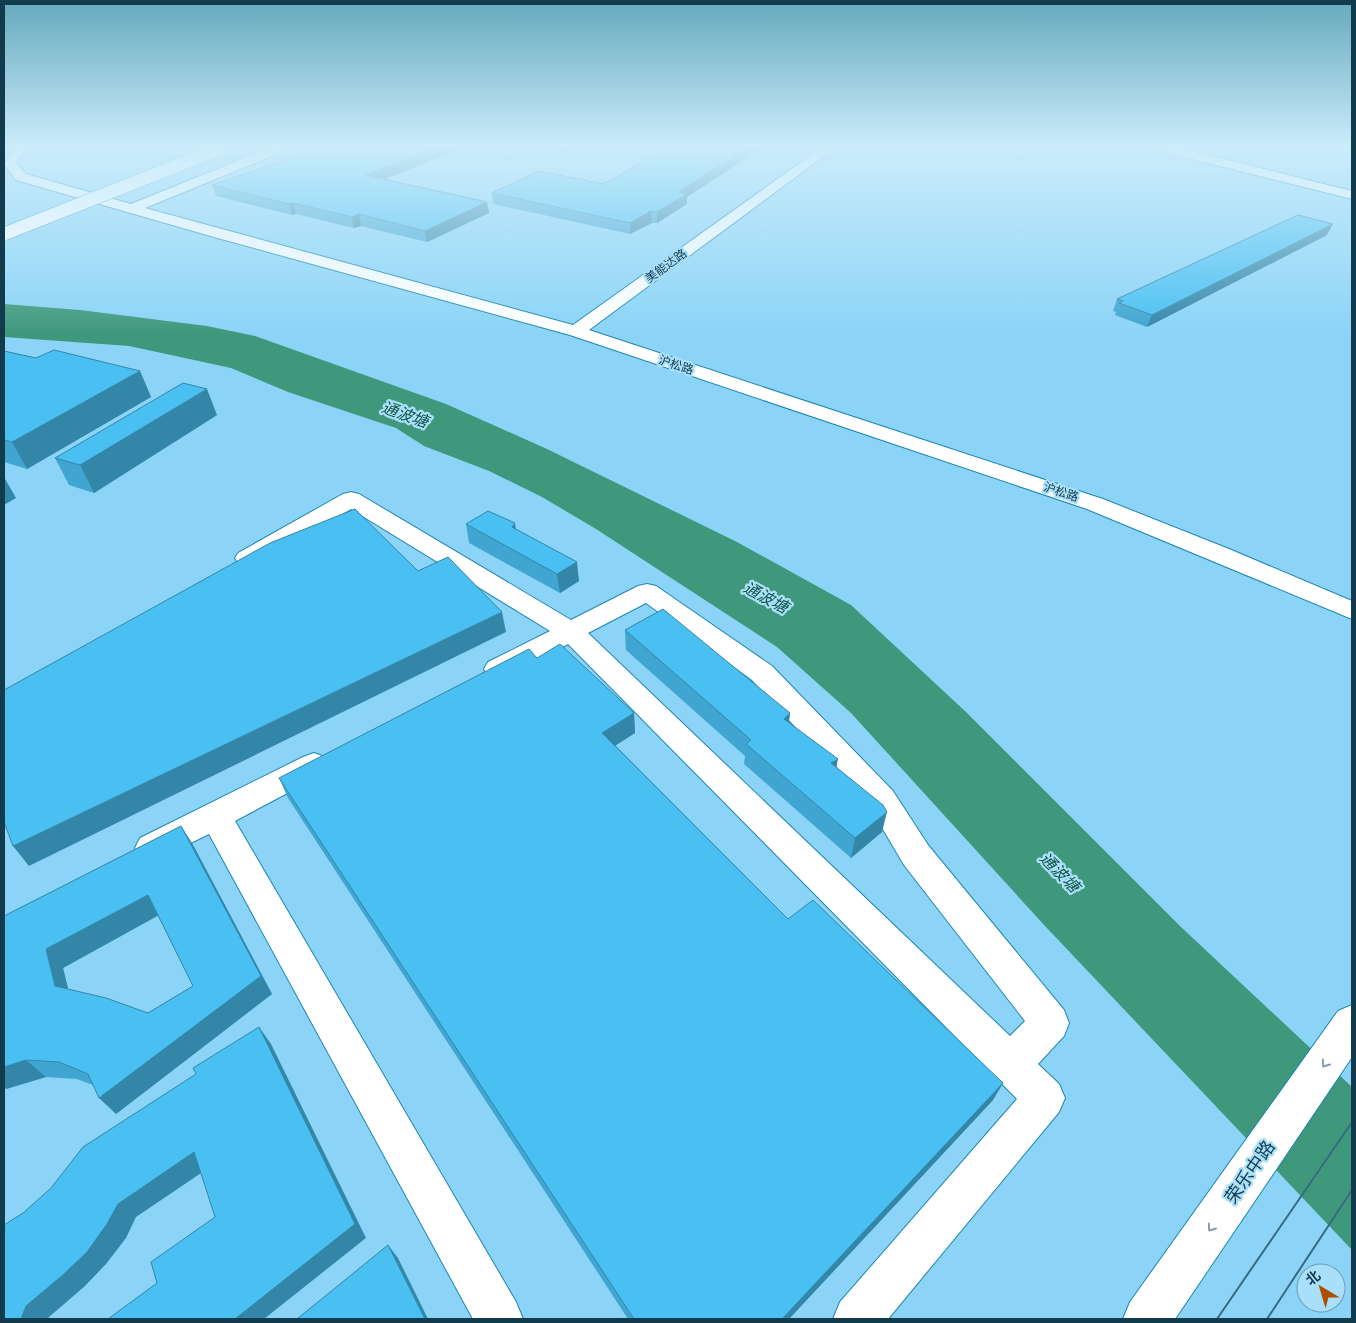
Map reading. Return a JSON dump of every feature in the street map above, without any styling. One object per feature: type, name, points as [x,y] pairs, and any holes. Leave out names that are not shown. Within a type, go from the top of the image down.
[{"type":"main road","points":[[4,221],[33,210]]},
{"type":"main road","points":[[4,234],[65,210]]},
{"type":"main road","name":"沪松路","points":[[140,210],[228,237],[576,331],[1095,504],[1220,554],[1352,611]]},
{"type":"main road","name":"美能达路","points":[[576,331],[744,210]]},
{"type":"main road","points":[[223,571],[351,499],[571,632],[1045,1098],[857,1319]]},
{"type":"main road","points":[[476,681],[647,592],[762,673],[882,800],[916,855],[1050,1023],[1011,1064]]},
{"type":"main road","points":[[127,861],[336,753]]},
{"type":"main road","points":[[215,816],[499,1319]]},
{"type":"main road","name":"荣乐中路","points":[[1146,1319],[1352,1024]]},
{"type":"water","name":"通波塘","points":[[4,304],[80,310],[207,326],[255,336],[446,404],[547,449],[737,542],[851,605],[966,712],[1181,927],[1352,1087],[1352,1250],[1045,926],[851,713],[777,647],[596,529],[542,497],[489,471],[424,446],[396,428],[288,392],[231,368],[129,346],[4,337]]},
{"type":"building","points":[[321,210],[470,210],[425,231],[359,214],[352,217]]},
{"type":"building","points":[[569,210],[661,210],[657,212],[651,211],[630,223]]},
{"type":"building","points":[[1298,215],[1333,224],[1152,315],[1119,303],[1123,301],[1117,299]]},
{"type":"building","points":[[54,350],[140,371],[12,442],[4,440],[4,351],[36,358]]},
{"type":"building","points":[[183,383],[207,389],[80,465],[55,458]]},
{"type":"building","points":[[355,509],[418,571],[448,557],[502,612],[13,846],[4,822],[4,690],[270,543]]},
{"type":"building","points":[[488,511],[515,523],[512,527],[577,562],[557,574],[466,524]]},
{"type":"building","points":[[663,609],[790,713],[784,719],[838,759],[831,763],[883,805],[887,812],[855,838],[746,744],[751,740],[625,630]]},
{"type":"building","points":[[560,644],[634,713],[602,733],[788,919],[813,900],[1003,1083],[782,1319],[634,1319],[279,778],[529,649],[537,658]]},
{"type":"building","points":[[181,826],[261,976],[99,1098],[88,1074],[59,1062],[26,1060],[4,1067],[4,916]],"holes":[[[148,895],[193,986],[148,1013],[106,998],[55,986],[46,949]]]},
{"type":"building","points":[[259,1027],[355,1224],[235,1319],[108,1319],[157,1283],[151,1262],[215,1217],[194,1152],[118,1204],[107,1224],[87,1252],[26,1306],[21,1319],[4,1319],[4,1225],[23,1213],[51,1188],[83,1147],[196,1074],[193,1068]]},
{"type":"building","points":[[388,1245],[425,1319],[297,1319]]},
{"type":"tram line","points":[[1217,1319],[1352,1122]]},
{"type":"tram line","points":[[1267,1319],[1352,1190]]}]
